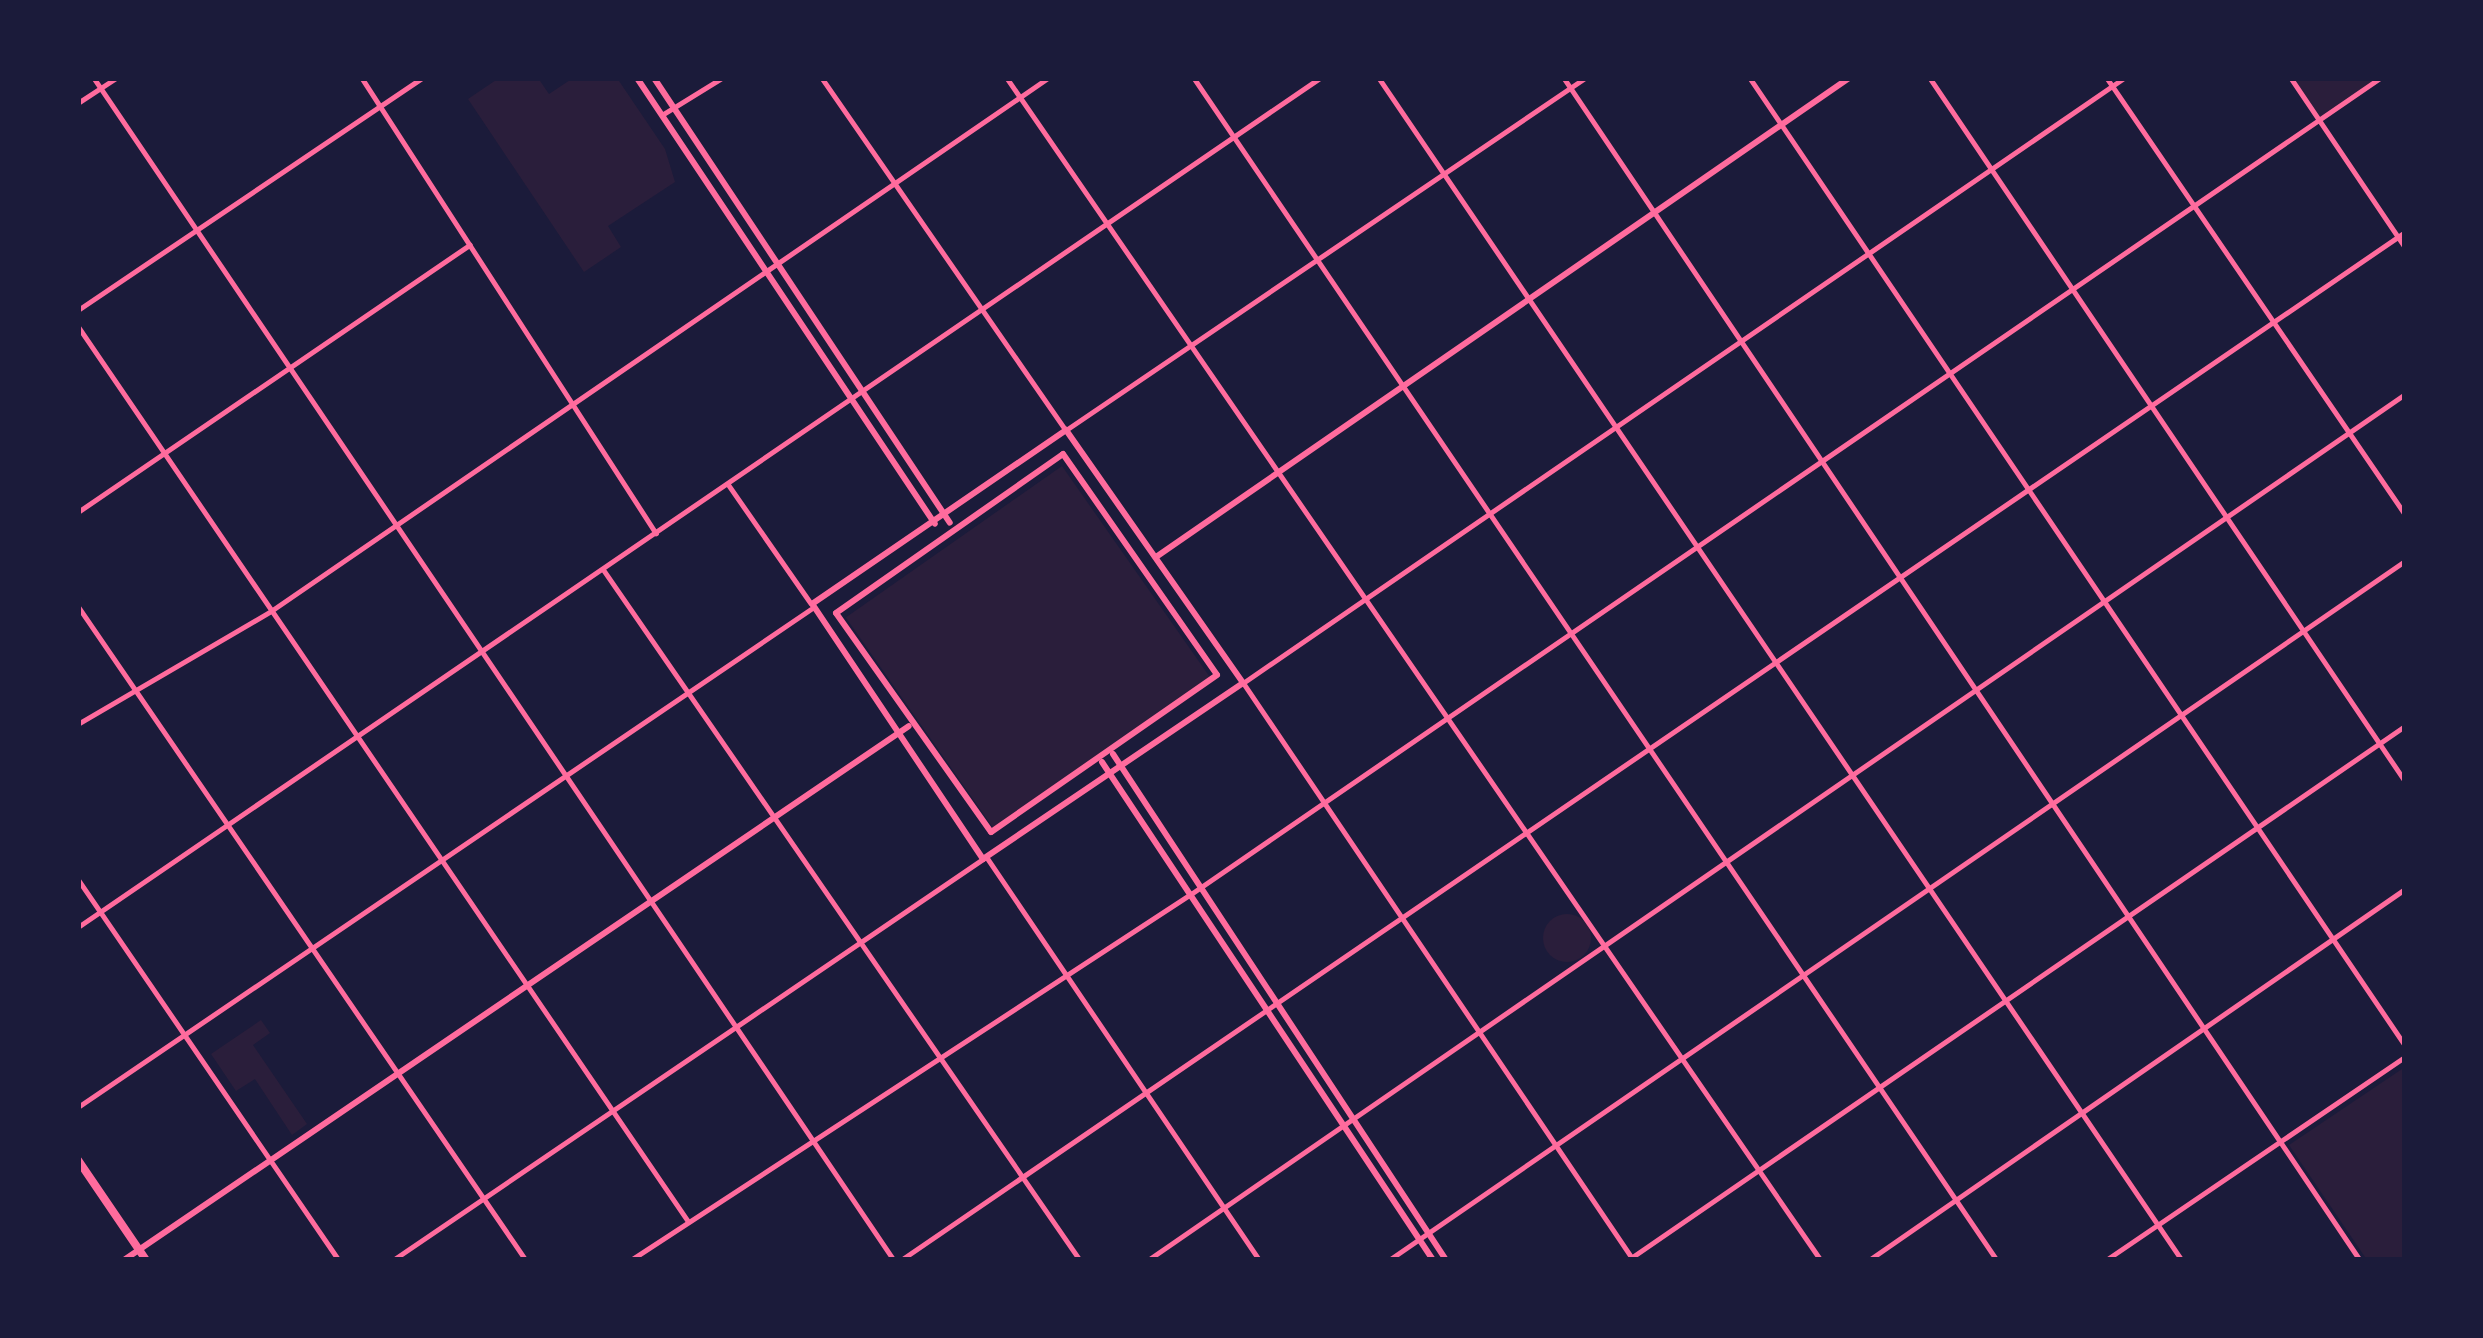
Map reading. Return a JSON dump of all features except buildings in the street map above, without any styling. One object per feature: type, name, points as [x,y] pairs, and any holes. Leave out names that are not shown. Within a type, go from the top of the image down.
[{"type":"main road","points":[[638,78],[940,530]]},
{"type":"main road","points":[[654,78],[950,524]]},
{"type":"main road","points":[[1146,564],[1849,78]]},
{"type":"main road","points":[[1066,430],[1243,683],[986,859],[812,606],[1066,430]]},
{"type":"main road","points":[[1052,455],[1073,460],[1213,662],[1210,688],[1002,831],[980,826],[838,624],[838,606],[950,524],[1052,455]]},
{"type":"main road","points":[[124,1260],[909,726]]},
{"type":"main road","points":[[1113,754],[1446,1260]]},
{"type":"main road","points":[[1102,762],[1433,1260]]},
{"type":"main road","points":[[78,1160],[146,1260]]},
{"type":"street","points":[[94,78],[562,776],[898,1260],[1024,1179],[2405,232]]},
{"type":"street","points":[[78,103],[116,78]]},
{"type":"street","points":[[362,78],[656,533]]},
{"type":"street","points":[[78,310],[422,78]]},
{"type":"street","points":[[662,116],[722,78]]},
{"type":"street","points":[[822,78],[1066,430],[1585,78]]},
{"type":"street","points":[[1007,78],[1821,1260]]},
{"type":"street","points":[[78,724],[271,611],[1048,78]]},
{"type":"street","points":[[1194,78],[1997,1260]]},
{"type":"street","points":[[78,927],[1320,78]]},
{"type":"street","points":[[1379,78],[1704,544],[2182,1260]]},
{"type":"street","points":[[1564,78],[1906,576],[2360,1260]]},
{"type":"street","points":[[1750,78],[2405,1045]]},
{"type":"street","points":[[1930,78],[2405,781]]},
{"type":"street","points":[[2107,78],[2405,514]]},
{"type":"street","points":[[2124,78],[1866,249],[1243,683],[1631,1259],[2405,726]]},
{"type":"street","points":[[2290,78],[2405,247]]},
{"type":"street","points":[[631,1260],[1067,978],[1448,721],[2380,78]]},
{"type":"street","points":[[78,512],[471,244]]},
{"type":"street","points":[[78,326],[688,1222]]},
{"type":"street","points":[[1148,1260],[2405,394]]},
{"type":"street","points":[[78,1107],[812,606],[728,484]]},
{"type":"street","points":[[1389,1260],[2405,561]]},
{"type":"street","points":[[603,569],[1080,1260]]},
{"type":"street","points":[[78,606],[526,1260]]},
{"type":"street","points":[[393,1260],[986,859],[1260,1260]]},
{"type":"street","points":[[78,879],[339,1260]]},
{"type":"street","points":[[1869,1260],[2405,889]]},
{"type":"street","points":[[2106,1260],[2405,1058]]},
{"type":"shaded area","points":[[499,78],[538,78],[549,94],[573,78],[617,78],[665,149],[675,182],[608,226],[621,247],[584,272],[468,99]]},
{"type":"shaded area","points":[[2291,78],[2380,78],[2319,119]]},
{"type":"shaded area","points":[[1062,466],[1210,677],[994,829],[846,617]]},
{"type":"shaded area","points":[[1567,914],[1584,921],[1591,938],[1584,955],[1567,962],[1550,955],[1543,938],[1550,921]]},
{"type":"shaded area","points":[[261,1020],[270,1033],[253,1045],[307,1124],[292,1135],[255,1079],[236,1091],[211,1054]]},
{"type":"shaded area","points":[[2405,1067],[2405,1260],[2367,1260],[2289,1145]]}]
